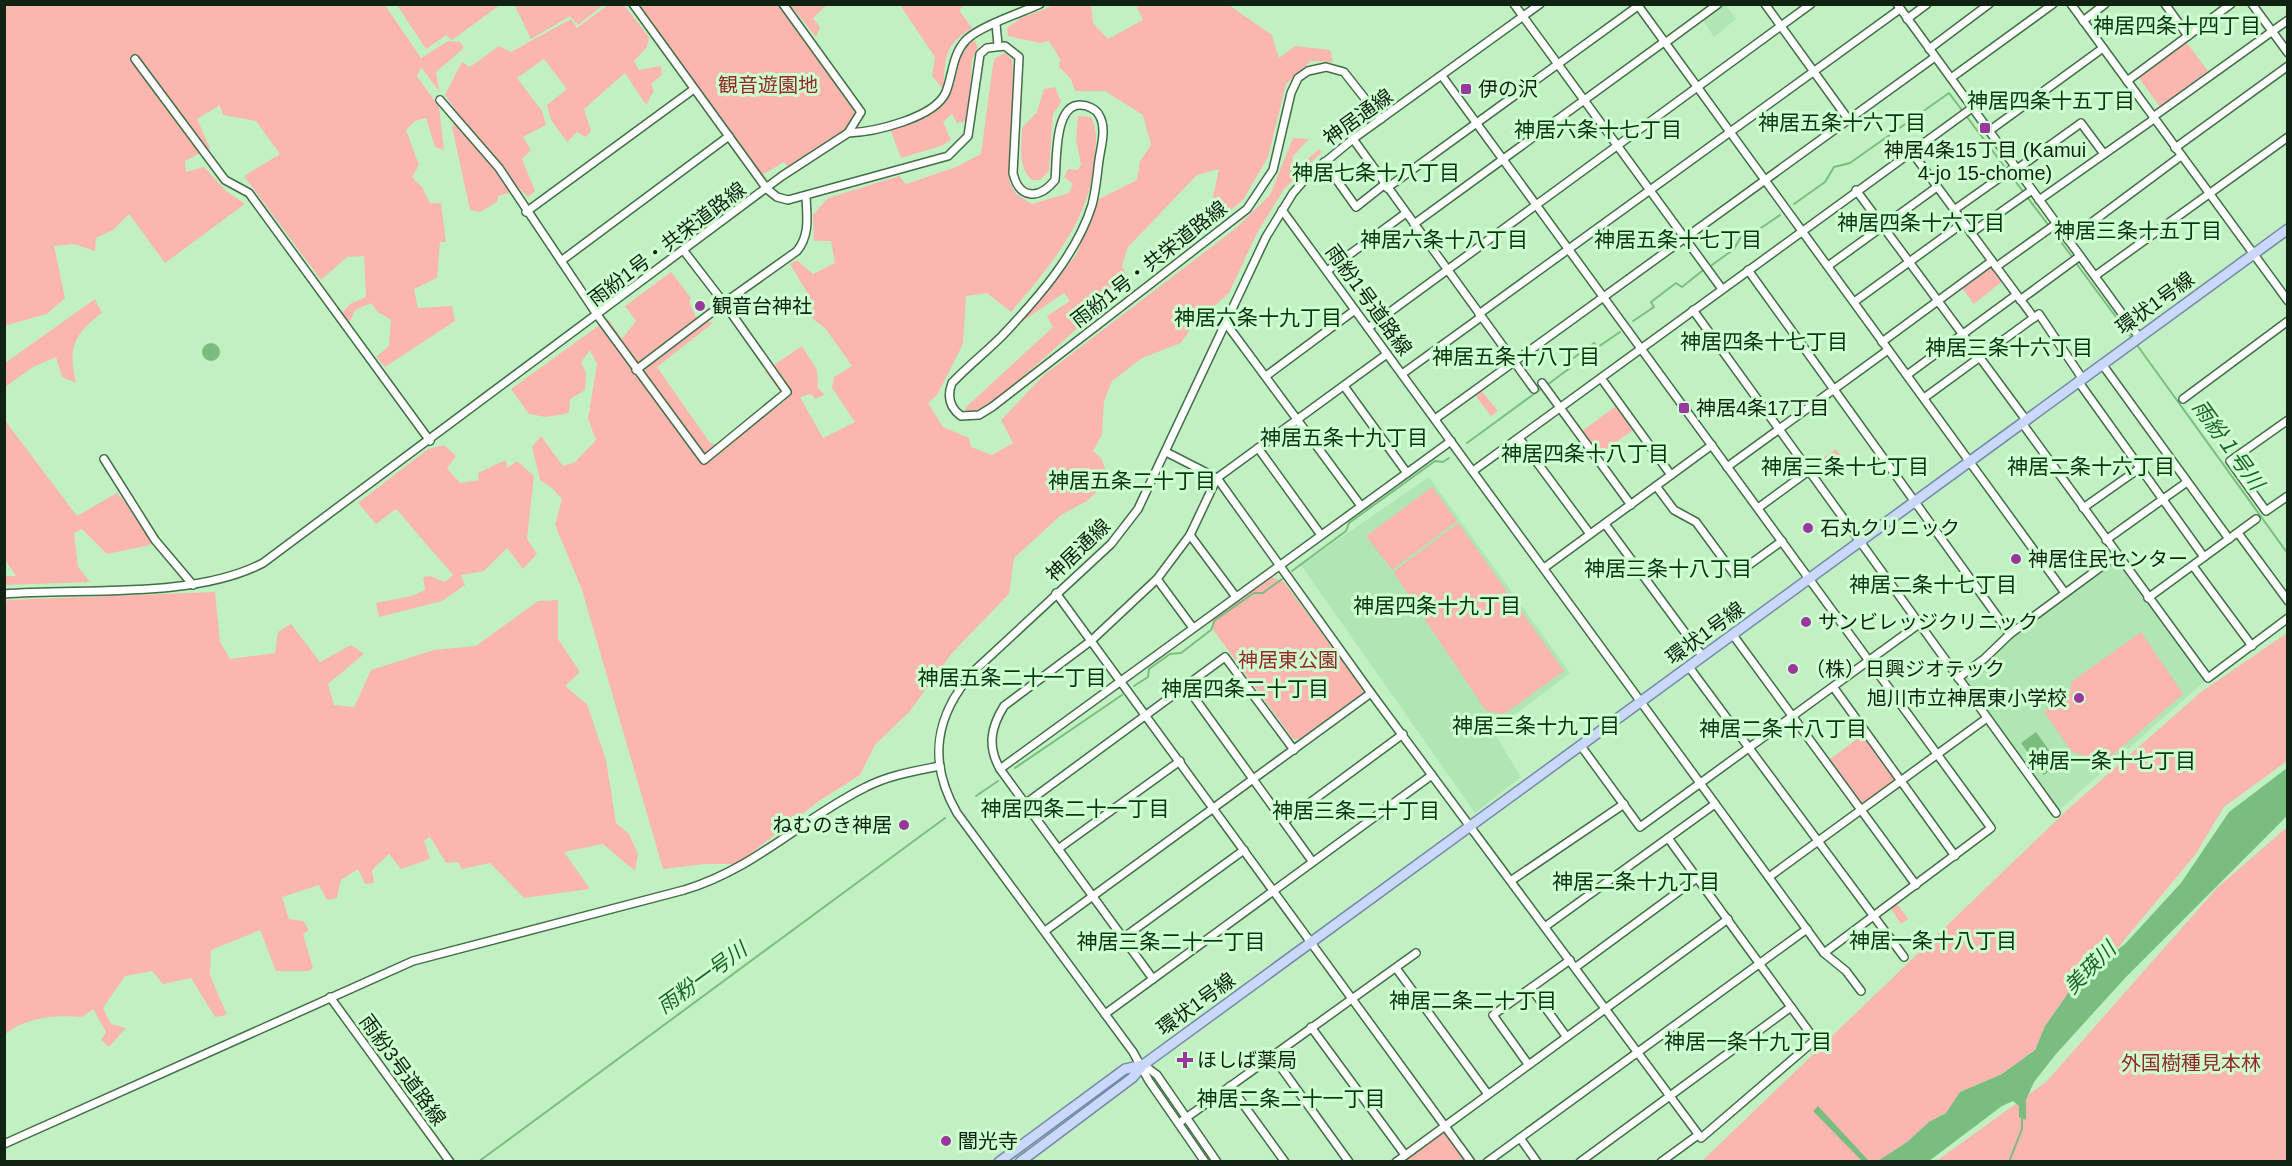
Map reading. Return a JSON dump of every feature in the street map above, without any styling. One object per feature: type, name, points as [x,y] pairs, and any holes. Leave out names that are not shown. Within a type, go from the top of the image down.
[{"type":"main road","name":"環状1号線","points":[[1020,1161],[1132,1078],[1143,1065],[2288,229]]},
{"type":"main road","name":"環状1号線","points":[[999,1161],[1125,1069],[1143,1065]]},
{"type":"street","points":[[633,4],[767,189],[782,176],[848,133],[861,112],[783,4]]},
{"type":"street","points":[[848,133],[868,132],[926,112],[940,101],[946,92],[958,49],[968,38],[1041,4]]},
{"type":"street","points":[[1514,4],[1722,289]]},
{"type":"street","name":"神居通線","points":[[1143,1065],[957,813],[948,795],[940,766],[938,747],[941,726],[958,688],[1056,593],[1111,544],[1138,509],[1266,237],[1282,210],[1307,177],[1353,139],[1540,4]]},
{"type":"street","points":[[1414,224],[1718,4]]},
{"type":"street","points":[[1765,4],[1848,119]]},
{"type":"street","points":[[1368,328],[1811,4]]},
{"type":"street","points":[[1907,19],[1927,4]]},
{"type":"street","points":[[1929,48],[1989,4]]},
{"type":"street","points":[[1951,78],[2053,4]]},
{"type":"street","points":[[2071,4],[2288,302]]},
{"type":"street","points":[[2083,21],[2105,4]]},
{"type":"street","points":[[2164,4],[2188,36]]},
{"type":"street","points":[[2127,81],[2231,4]]},
{"type":"street","points":[[2252,4],[2288,53]]},
{"type":"street","points":[[1324,162],[1356,207],[1477,123],[1637,5],[2065,593]]},
{"type":"street","points":[[1402,374],[1898,7],[2139,337]]},
{"type":"street","points":[[2039,200],[2288,20]]},
{"type":"street","points":[[996,24],[998,45]]},
{"type":"street","name":"雨紛1号・共栄道路線","points":[[4,594],[193,585],[225,579],[263,563],[767,189],[788,200],[806,197],[948,156],[969,136],[980,54],[987,48],[998,45],[1013,50],[1019,57],[1013,173],[1016,185],[1023,192],[1042,193],[1055,180],[1060,126],[1065,112],[1073,106],[1083,105],[1096,110],[1101,117],[1103,133],[1095,189],[1082,229],[1041,291],[1001,337],[952,383],[948,392],[950,404],[961,416],[979,415],[992,407],[1247,209],[1273,170],[1291,93],[1299,78],[1308,71],[1326,67],[1344,72],[1381,119]]},
{"type":"street","points":[[1989,131],[2103,48]]},
{"type":"street","points":[[1435,419],[1935,57]]},
{"type":"street","points":[[135,59],[225,180],[249,193],[430,441]]},
{"type":"street","points":[[2175,148],[2288,66]]},
{"type":"street","points":[[1442,76],[1991,828],[1824,953]]},
{"type":"street","points":[[526,212],[694,89]]},
{"type":"street","points":[[440,100],[484,149],[636,370],[704,460],[786,392],[724,303],[684,251]]},
{"type":"street","points":[[1473,471],[1856,190],[1972,108]]},
{"type":"street","points":[[1954,210],[2081,123],[2104,154]]},
{"type":"street","points":[[561,261],[729,136]]},
{"type":"street","points":[[2094,276],[2288,137]]},
{"type":"street","points":[[1353,139],[1534,389]]},
{"type":"street","points":[[1911,152],[2034,318]]},
{"type":"street","points":[[2068,240],[2181,156]]},
{"type":"street","points":[[1828,266],[1937,187]]},
{"type":"street","points":[[1856,190],[1980,357],[2083,508],[2208,678],[2288,618]]},
{"type":"street","points":[[1971,233],[2032,190]]},
{"type":"street","points":[[636,370],[796,251],[804,242],[807,233],[806,197]]},
{"type":"street","name":"雨紛1号道路線","points":[[1282,210],[1824,953],[1846,971],[1861,991]]},
{"type":"street","points":[[1327,271],[1406,213]]},
{"type":"street","points":[[1854,302],[1963,223]]},
{"type":"street","points":[[1882,342],[2056,224]]},
{"type":"street","points":[[1907,375],[1963,334],[2080,256]]},
{"type":"street","points":[[1748,270],[2010,634]]},
{"type":"street","points":[[1266,376],[1355,310]]},
{"type":"street","points":[[1693,310],[2056,813]]},
{"type":"street","points":[[1924,398],[2039,314],[2080,380],[2204,557]]},
{"type":"street","points":[[2183,399],[2288,321]]},
{"type":"street","points":[[1226,322],[1361,506]]},
{"type":"street","points":[[1727,466],[1888,350]]},
{"type":"street","points":[[1153,979],[1000,769],[993,757],[992,732],[1004,706],[1092,640],[1157,579],[1190,535],[1217,478],[1387,354]]},
{"type":"street","points":[[2102,364],[2229,539]]},
{"type":"street","points":[[1601,378],[1671,475]]},
{"type":"street","points":[[1542,383],[1631,505]]},
{"type":"street","points":[[1344,386],[1407,473]]},
{"type":"street","points":[[2288,420],[2230,461],[2266,512],[2288,496]]},
{"type":"street","points":[[1520,438],[1590,534]]},
{"type":"street","points":[[1000,769],[1451,441]]},
{"type":"street","points":[[1544,568],[1712,445]]},
{"type":"street","points":[[1258,448],[1321,535]]},
{"type":"street","points":[[1166,452],[1217,478],[1371,693],[1512,880],[1701,1138],[1815,1040],[1668,838]]},
{"type":"street","points":[[104,459],[155,540],[193,585]]},
{"type":"street","points":[[2083,508],[2140,468]]},
{"type":"street","points":[[1758,508],[1810,470]]},
{"type":"street","points":[[2106,540],[2187,482]]},
{"type":"street","points":[[1656,486],[1674,510],[1696,522],[1735,575],[1782,541]]},
{"type":"street","points":[[2148,598],[2256,519]]},
{"type":"street","points":[[1605,524],[1703,657]]},
{"type":"street","points":[[2238,533],[2288,601]]},
{"type":"street","points":[[1190,535],[1236,597]]},
{"type":"street","points":[[1958,678],[1984,659],[2010,634],[2117,555]]},
{"type":"street","points":[[2193,566],[2252,645]]},
{"type":"street","points":[[1157,579],[1193,628]]},
{"type":"street","points":[[1056,593],[1471,1161]]},
{"type":"street","points":[[1581,746],[1640,828],[1919,624]]},
{"type":"street","points":[[1733,635],[1916,885]]},
{"type":"street","points":[[1025,804],[1225,657],[1294,750]]},
{"type":"street","points":[[1689,667],[1904,957]]},
{"type":"street","points":[[1186,686],[1312,861]]},
{"type":"street","points":[[1834,688],[1955,856]]},
{"type":"street","points":[[1045,931],[1371,693]]},
{"type":"street","points":[[1769,877],[1987,718]]},
{"type":"street","points":[[1285,821],[1403,734]]},
{"type":"street","points":[[1058,849],[1180,761]]},
{"type":"street","points":[[4,1144],[413,961],[700,885],[744,866],[865,787],[907,772],[940,766]]},
{"type":"street","points":[[1105,1014],[1432,775]]},
{"type":"street","points":[[1512,880],[1624,804]]},
{"type":"street","points":[[1546,926],[1715,804]]},
{"type":"street","points":[[1123,938],[1244,850]]},
{"type":"street","points":[[1576,967],[1697,878]]},
{"type":"street","points":[[1395,1161],[1728,920]]},
{"type":"street","points":[[1486,1161],[1807,929]]},
{"type":"street","points":[[1179,1123],[1416,953]]},
{"type":"street","points":[[1528,1064],[1493,1015],[1570,960]]},
{"type":"street","points":[[1396,968],[1487,1093]]},
{"type":"street","points":[[1531,988],[1566,1036]]},
{"type":"street","name":"雨紛3号道路線","points":[[330,997],[450,1161]]},
{"type":"street","points":[[1580,1161],[1791,1007]]},
{"type":"street","points":[[1311,1027],[1405,1155]]},
{"type":"street","points":[[1272,1055],[1349,1161]]},
{"type":"street","points":[[1143,1065],[1157,1076],[1217,1161]]},
{"type":"street","points":[[1143,1065],[1149,1081],[1205,1161]]},
{"type":"street","points":[[1230,1086],[1285,1161]]},
{"type":"street","points":[[1661,1161],[1698,1135]]},
{"type":"street","points":[[1520,1138],[1537,1161]]},
{"type":"shaded area","points":[[1725,4],[1736,19],[1714,37],[1702,19]]},
{"type":"shaded area","points":[[207,343],[215,343],[220,348],[218,359],[207,361],[202,356],[202,348]]},
{"type":"shaded area","points":[[1429,477],[1570,673],[1493,731],[1521,777],[1475,813],[1301,565]]},
{"type":"shaded area","name":"旭川市立神居東小学校","points":[[2117,555],[2208,678],[2056,813],[1958,678],[2010,634]]},
{"type":"shaded area","points":[[2036,732],[2059,764],[2044,775],[2021,743]]},
{"type":"shaded area","points":[[2287,768],[2287,816],[2126,977],[2056,1054],[2034,1082],[2026,1100],[2026,1120],[2019,1117],[2019,1106],[2013,1101],[2002,1106],[1929,1161],[1878,1161],[1907,1142],[1929,1122],[1946,1113],[1960,1092],[2002,1074],[2035,1050],[2045,1026],[2078,979],[2125,944],[2181,883],[2229,812]]},
{"type":"shaded area","points":[[1818,1106],[1869,1161],[1862,1161],[1813,1111]]},
{"type":"green space","points":[[514,4],[603,5],[578,25],[570,16],[531,39]]},
{"type":"green space","points":[[4,5],[385,5],[421,58],[448,41],[460,42],[464,48],[436,72],[439,91],[421,67],[417,76],[439,107],[444,150],[435,147],[426,118],[415,121],[406,130],[419,165],[412,177],[422,187],[430,203],[441,203],[446,242],[440,242],[437,278],[414,289],[418,308],[452,306],[455,321],[385,367],[376,357],[389,346],[391,320],[378,312],[371,303],[355,310],[350,322],[341,314],[350,304],[366,297],[364,256],[347,257],[321,280],[244,176],[280,154],[256,121],[223,115],[220,105],[197,119],[210,148],[185,161],[186,172],[204,167],[226,191],[245,204],[165,263],[129,214],[113,230],[96,238],[95,251],[74,244],[54,246],[65,298],[47,314],[7,325],[4,322]]},
{"type":"green space","points":[[397,5],[500,5],[452,40],[446,35],[426,49]]},
{"type":"green space","points":[[608,5],[624,5],[649,37],[647,47],[634,61],[639,70],[661,66],[662,75],[651,84],[654,91],[646,105],[625,73],[584,109],[591,131],[586,137],[577,132],[567,142],[551,120],[547,105],[567,89],[544,59],[517,78],[542,111],[546,125],[523,137],[531,150],[522,159],[535,191],[528,197],[516,185],[509,193],[498,196],[497,202],[480,212],[470,210],[452,127],[455,122],[481,147],[445,95],[462,62],[470,67],[499,46],[511,52],[571,19],[577,28]]},
{"type":"green space","name":"観音遊園地","points":[[638,5],[779,5],[858,112],[845,132],[789,168],[784,162],[762,175]]},
{"type":"green space","points":[[790,5],[827,5],[813,18],[820,27],[816,37]]},
{"type":"green space","points":[[900,5],[964,5],[959,10],[972,28],[956,41],[948,53],[943,89],[932,76],[935,57]]},
{"type":"green space","points":[[1055,5],[1091,5],[1093,23],[1108,39],[1143,20],[1136,5],[1229,5],[1272,35],[1279,58],[1295,46],[1330,50],[1333,62],[1311,61],[1286,84],[1268,157],[1243,200],[1193,241],[1184,231],[1212,202],[1219,169],[1197,175],[1128,247],[1122,265],[1129,282],[976,419],[965,408],[1053,327],[1047,316],[1070,301],[1064,293],[1020,323],[1076,255],[1099,199],[1137,180],[1140,161],[1151,145],[1143,115],[1105,91],[1075,91],[1071,79],[1059,67],[1060,59],[1049,41],[1040,43],[1008,36],[1007,28],[1021,18]]},
{"type":"green space","points":[[974,40],[978,47],[972,59],[968,121],[957,123],[952,114],[943,122],[951,140],[941,146],[901,158],[891,131],[921,118],[942,104],[951,91],[963,52]]},
{"type":"green space","points":[[2186,42],[2208,71],[2160,107],[2139,78]]},
{"type":"green space","points":[[1005,53],[1012,59],[1014,77],[1009,181],[1016,194],[1032,204],[1069,193],[1073,184],[1064,177],[1068,169],[1078,170],[1081,164],[1076,140],[1078,116],[1091,117],[1095,127],[1096,141],[1092,180],[1077,222],[1066,241],[1011,312],[987,293],[966,296],[963,344],[937,395],[928,403],[943,427],[969,438],[971,447],[992,455],[1013,443],[1001,420],[1044,375],[1236,228],[1270,195],[1293,138],[1309,139],[1293,156],[1292,168],[1302,164],[1319,149],[1322,152],[1284,189],[1257,233],[1229,293],[1194,324],[1181,343],[1142,358],[1112,381],[1104,401],[1102,435],[1093,451],[1101,458],[1110,480],[1087,501],[1061,515],[1014,558],[1009,594],[952,653],[910,711],[875,745],[860,775],[819,801],[737,864],[705,864],[663,869],[582,590],[555,525],[562,499],[540,480],[532,447],[541,436],[563,466],[575,462],[596,440],[588,419],[597,364],[590,350],[581,362],[586,373],[585,390],[570,399],[569,413],[546,417],[529,414],[511,389],[608,319],[622,339],[636,321],[625,306],[671,272],[691,298],[689,302],[696,317],[713,323],[657,367],[710,443],[725,447],[786,400],[765,371],[802,346],[817,370],[818,388],[825,395],[815,399],[811,394],[800,397],[823,438],[855,422],[832,388],[834,377],[852,366],[825,328],[809,316],[814,304],[790,264],[797,260],[813,274],[835,263],[831,241],[814,241],[813,215],[828,198],[899,176],[906,184],[956,167],[981,154],[993,65],[995,58]]},
{"type":"green space","points":[[1055,87],[1061,102],[1053,114],[1049,171],[1040,180],[1032,180],[1022,163],[1022,128],[1037,112],[1044,89]]},
{"type":"green space","points":[[1991,263],[2005,279],[1974,304],[1961,287]]},
{"type":"green space","points":[[95,299],[102,313],[79,335],[73,351],[76,383],[62,377],[56,357],[33,367],[5,387],[5,363]]},
{"type":"green space","points":[[1480,389],[1498,411],[1491,416],[1474,394]]},
{"type":"green space","points":[[1616,406],[1633,430],[1599,454],[1582,431]]},
{"type":"green space","points":[[4,419],[77,516],[117,493],[154,534],[150,545],[107,554],[82,529],[74,533],[78,567],[90,582],[5,585],[5,576],[16,576],[5,560]]},
{"type":"green space","points":[[444,445],[456,456],[447,468],[460,483],[479,480],[478,473],[506,460],[507,468],[517,461],[534,476],[527,539],[537,554],[523,569],[507,548],[484,571],[461,575],[465,585],[442,601],[379,617],[376,603],[412,596],[425,590],[423,577],[430,576],[445,582],[453,575],[396,509],[376,524],[358,503],[428,449]]},
{"type":"green space","points":[[1836,449],[1841,456],[1817,473],[1812,466]]},
{"type":"green space","points":[[1432,487],[1457,521],[1392,570],[1366,536]]},
{"type":"green space","points":[[1458,523],[1564,671],[1504,714],[1486,711],[1393,572]]},
{"type":"green space","name":"神居東公園","points":[[1272,577],[1284,582],[1363,689],[1362,694],[1299,739],[1293,739],[1214,631],[1211,621]]},
{"type":"green space","points":[[215,592],[220,642],[230,659],[275,653],[278,632],[291,624],[320,662],[351,645],[364,654],[328,684],[334,705],[354,707],[371,670],[434,650],[476,646],[538,601],[558,600],[558,639],[580,672],[565,686],[587,704],[606,760],[616,823],[629,834],[638,854],[635,871],[603,844],[564,852],[590,889],[524,898],[490,863],[462,869],[458,862],[446,863],[430,837],[424,840],[430,859],[401,869],[389,854],[372,870],[374,883],[365,884],[358,869],[341,880],[337,898],[327,900],[319,885],[282,897],[289,919],[303,921],[309,930],[303,934],[313,968],[308,971],[276,971],[260,930],[211,950],[210,975],[227,1015],[215,1017],[191,978],[163,984],[152,971],[125,976],[103,1008],[111,1024],[126,1028],[109,1047],[101,1040],[106,1032],[93,1009],[82,1017],[42,1018],[23,1024],[5,1034],[5,606],[7,600]]},
{"type":"green space","points":[[2141,632],[2183,694],[2105,762],[2072,752],[2044,712],[2071,691],[2071,682]]},
{"type":"green space","points":[[2287,633],[2287,761],[2224,807],[2195,855],[2111,956],[2078,979],[2045,1026],[2035,1050],[2002,1074],[1960,1092],[1947,1113],[1929,1122],[1907,1142],[1879,1161],[1701,1162],[2067,810],[2201,692]]},
{"type":"green space","points":[[1865,733],[1899,781],[1861,810],[1826,762]]},
{"type":"green space","name":"外国樹種見本林","points":[[2287,827],[2287,1161],[1935,1162],[2046,1082],[2217,888]]},
{"type":"green space","points":[[1896,902],[1908,919],[1901,924],[1890,907]]},
{"type":"green space","points":[[1445,1124],[1471,1162],[1396,1162]]},
{"type":"waterway","points":[[1794,204],[1825,182],[1834,167],[1850,163],[1949,93],[2073,258]]},
{"type":"waterway","points":[[1712,265],[1734,249],[1742,235],[1758,230],[1780,215]]},
{"type":"waterway","points":[[2076,263],[2133,340]]},
{"type":"waterway","points":[[1633,321],[1654,307],[1651,302],[1676,283],[1682,287],[1702,271]]},
{"type":"waterway","points":[[1547,385],[1570,368],[1568,362],[1594,343],[1598,347],[1620,332]]},
{"type":"waterway","name":"雨紛１号川","points":[[2137,345],[2288,554]]},
{"type":"waterway","points":[[1467,443],[1542,388]]},
{"type":"waterway","points":[[1292,571],[1346,531],[1349,523],[1435,461],[1443,462],[1449,458]]},
{"type":"waterway","points":[[1134,686],[1148,677],[1149,669],[1170,654],[1181,653],[1211,630],[1215,620],[1254,593],[1263,593],[1282,579]]},
{"type":"waterway","points":[[1015,768],[1122,695]]},
{"type":"waterway","points":[[976,796],[998,781]]},
{"type":"waterway","name":"雨粉一号川","points":[[478,1162],[945,818]]},
{"type":"waterway","points":[[2009,1162],[2022,1129],[2022,1116]]},
{"type":"place","name":"伊の沢","points":[[1466,89]]},
{"type":"place","name":"神居4条15丁目 (Kamui 4-jo 15-chome)","points":[[1985,128]]},
{"type":"place","name":"観音台神社","points":[[700,306]]},
{"type":"place","name":"神居4条17丁目","points":[[1684,408]]},
{"type":"place","name":"石丸クリニック","points":[[1808,528]]},
{"type":"place","name":"神居住民センター","points":[[2016,559]]},
{"type":"place","name":"サンビレッジクリニック","points":[[1806,622]]},
{"type":"place","name":"（株）日興ジオテック","points":[[1793,669]]},
{"type":"place","name":"旭川市立神居東小学校","points":[[2079,698]]},
{"type":"place","name":"ねむのき神居","points":[[904,825]]},
{"type":"place","name":"ほしば薬局","points":[[1185,1060]]},
{"type":"place","name":"闇光寺","points":[[946,1141]]},
{"type":"district","name":"神居四条十四丁目","points":[[2177,26]]},
{"type":"district","name":"神居四条十五丁目","points":[[2051,101]]},
{"type":"district","name":"神居五条十六丁目","points":[[1842,123]]},
{"type":"district","name":"神居六条十七丁目","points":[[1598,130]]},
{"type":"district","name":"神居七条十八丁目","points":[[1376,173]]},
{"type":"district","name":"神居四条十六丁目","points":[[1921,223]]},
{"type":"district","name":"神居三条十五丁目","points":[[2138,231]]},
{"type":"district","name":"神居六条十八丁目","points":[[1444,240]]},
{"type":"district","name":"神居五条十七丁目","points":[[1678,240]]},
{"type":"district","name":"神居六条十九丁目","points":[[1258,318]]},
{"type":"district","name":"神居四条十七丁目","points":[[1764,342]]},
{"type":"district","name":"神居三条十六丁目","points":[[2009,348]]},
{"type":"district","name":"神居五条十八丁目","points":[[1516,357]]},
{"type":"district","name":"神居五条十九丁目","points":[[1344,438]]},
{"type":"district","name":"神居四条十八丁目","points":[[1585,454]]},
{"type":"district","name":"神居三条十七丁目","points":[[1845,467]]},
{"type":"district","name":"神居二条十六丁目","points":[[2091,467]]},
{"type":"district","name":"神居五条二十丁目","points":[[1132,481]]},
{"type":"district","name":"神居三条十八丁目","points":[[1668,569]]},
{"type":"district","name":"神居二条十七丁目","points":[[1933,585]]},
{"type":"district","name":"神居四条十九丁目","points":[[1437,606]]},
{"type":"district","name":"神居五条二十一丁目","points":[[1012,678]]},
{"type":"district","name":"神居四条二十丁目","points":[[1245,689]]},
{"type":"district","name":"神居三条十九丁目","points":[[1536,726]]},
{"type":"district","name":"神居二条十八丁目","points":[[1783,729]]},
{"type":"district","name":"神居一条十七丁目","points":[[2112,761]]},
{"type":"district","name":"神居四条二十一丁目","points":[[1075,809]]},
{"type":"district","name":"神居三条二十丁目","points":[[1356,811]]},
{"type":"district","name":"神居二条十九丁目","points":[[1636,882]]},
{"type":"district","name":"神居一条十八丁目","points":[[1933,941]]},
{"type":"district","name":"神居三条二十一丁目","points":[[1171,942]]},
{"type":"district","name":"神居二条二十丁目","points":[[1473,1001]]},
{"type":"district","name":"神居一条十九丁目","points":[[1748,1042]]},
{"type":"district","name":"神居二条二十一丁目","points":[[1291,1099]]},
{"type":"water label","name":"美瑛川","points":[[2090,968]]}]
